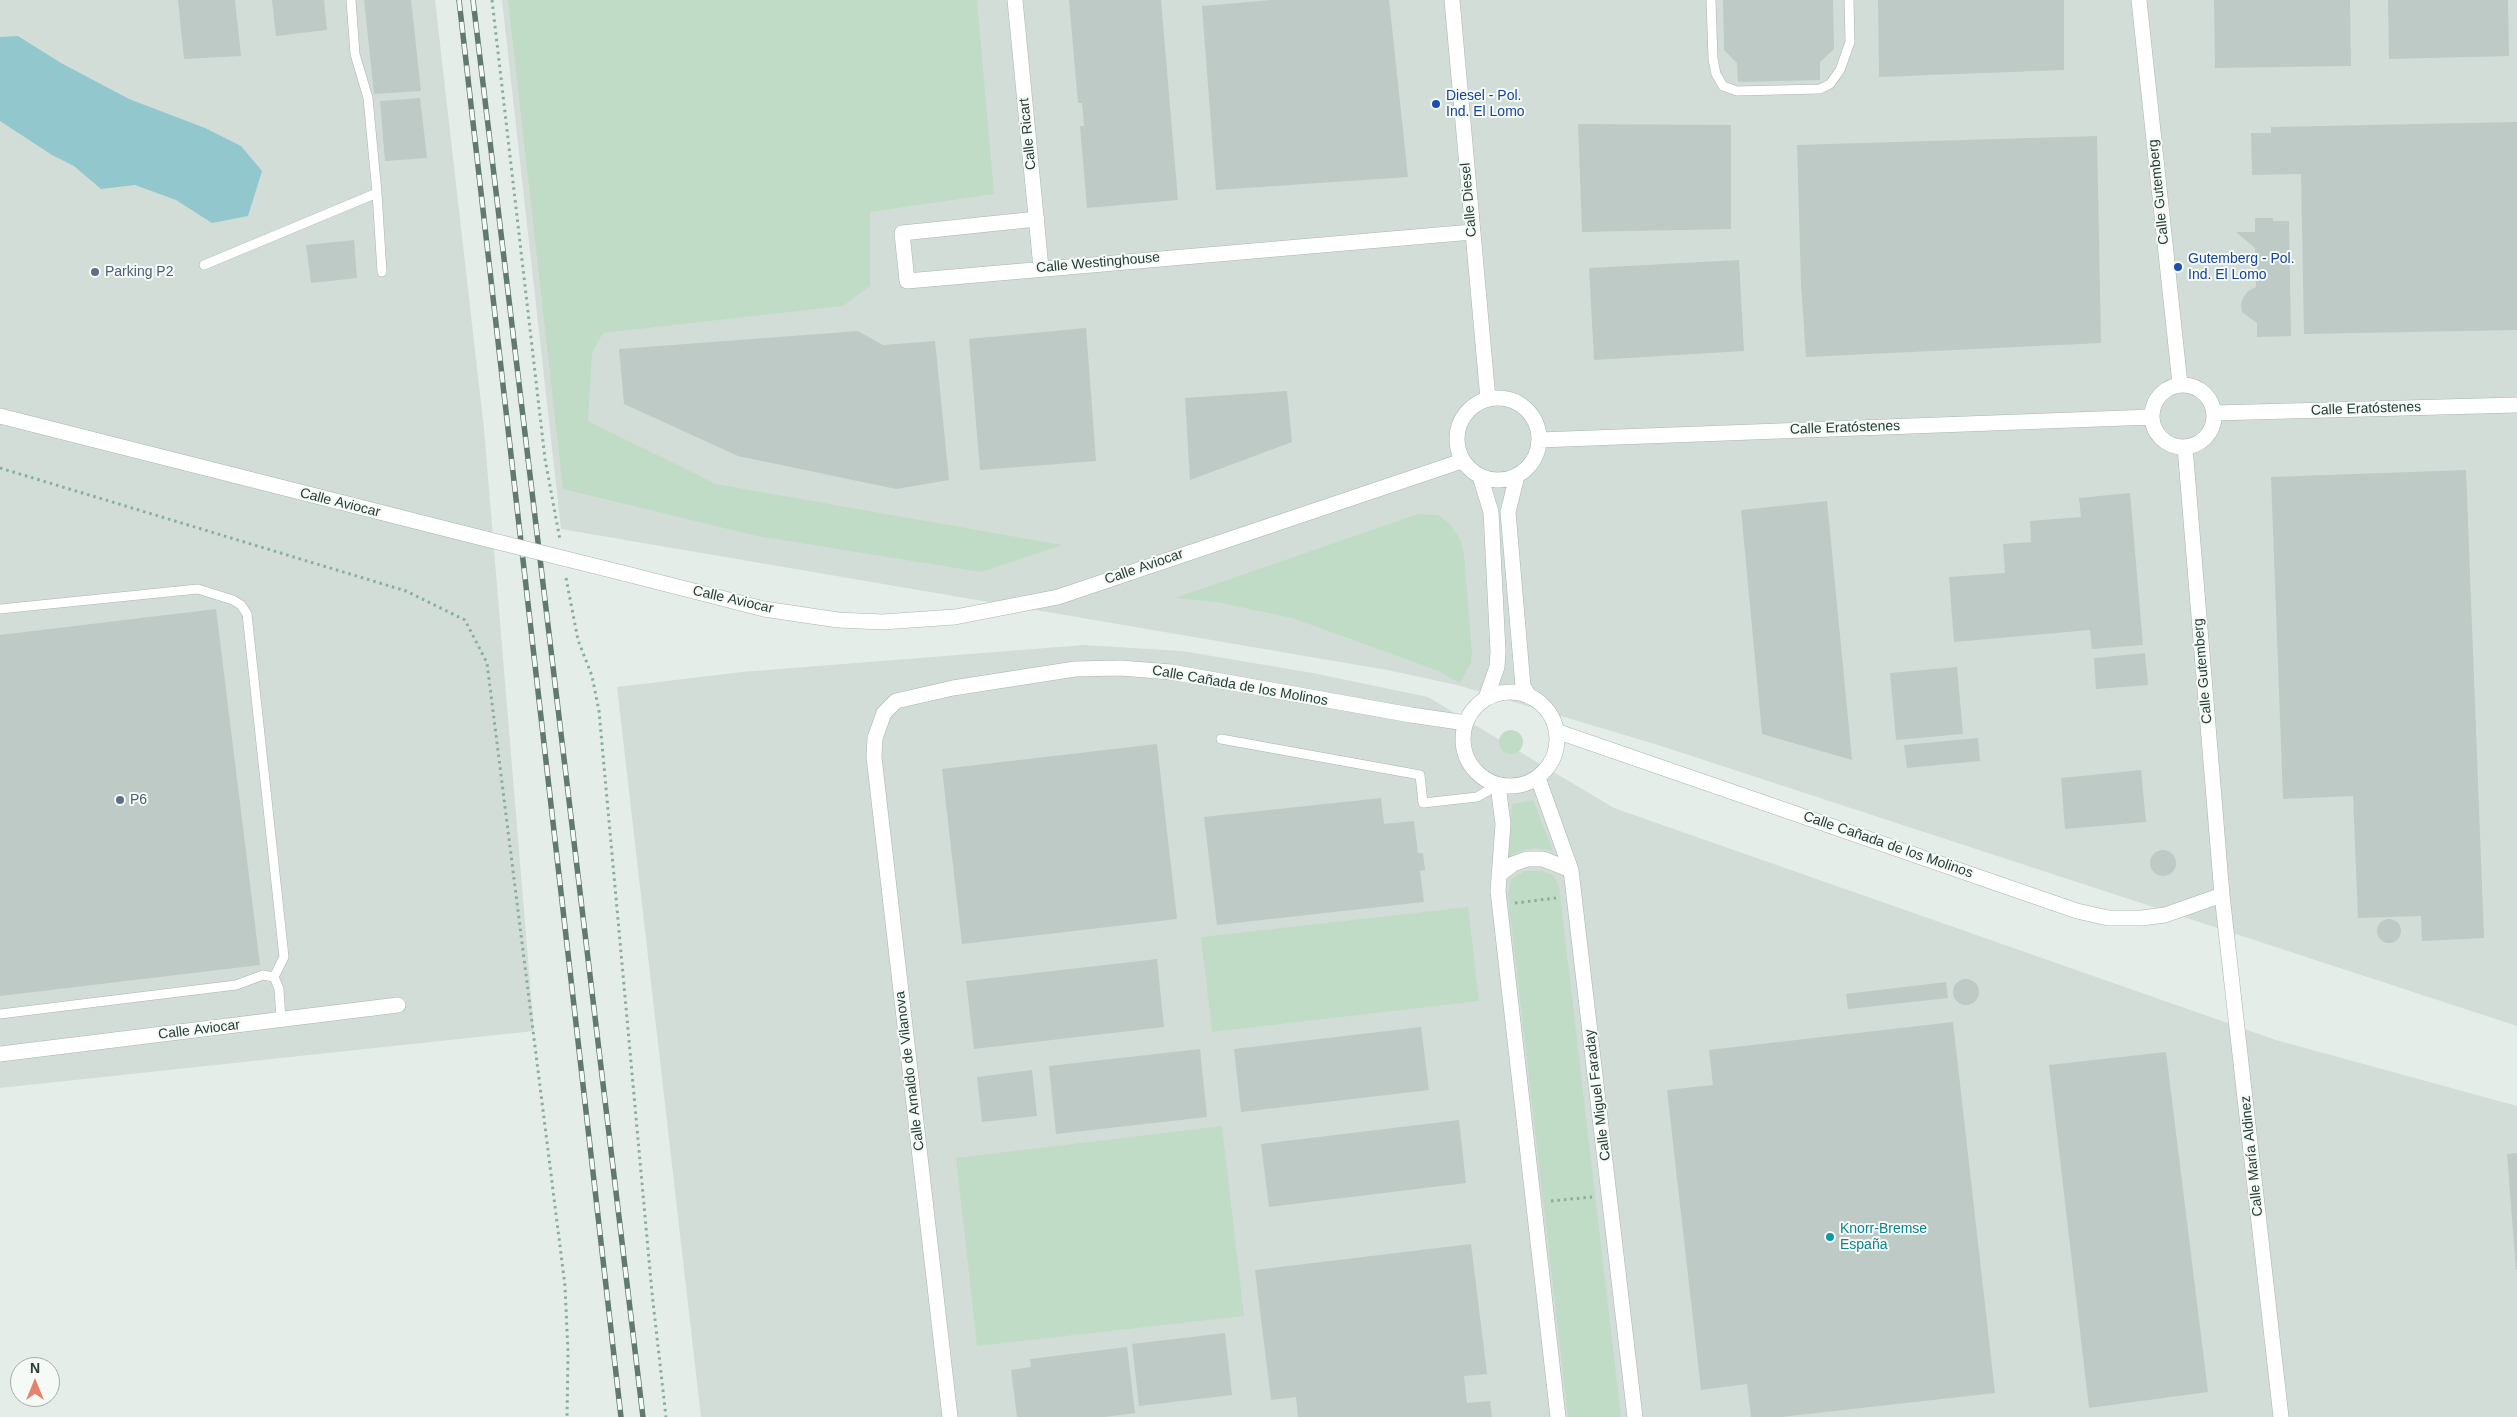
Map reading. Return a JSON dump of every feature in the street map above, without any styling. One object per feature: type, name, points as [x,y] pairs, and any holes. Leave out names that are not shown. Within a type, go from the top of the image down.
[{"type":"street","name":"Calle Ricart","points":[[1015,0],[1042,268]]},
{"type":"street","name":"Calle Diesel","points":[[1452,0],[1472,232],[1486,356],[1488,399]]},
{"type":"street","name":"Calle Gutemberg","points":[[2139,0],[2180,384]]},
{"type":"street","name":"Calle Westinghouse","points":[[1037,219],[902,233],[907,281],[1472,232]]},
{"type":"street","points":[[2180,384],[2190,385],[2206,395],[2214,413],[2209,432],[2203,440],[2185,447],[2174,446],[2156,434],[2152,417],[2154,402],[2160,394],[2170,387],[2180,384]]},
{"type":"street","points":[[1502,398],[1515,402],[1526,409],[1534,420],[1539,440],[1534,458],[1527,468],[1517,476],[1503,480],[1480,476],[1470,470],[1462,461],[1456,436],[1466,412],[1476,404],[1488,399],[1502,398]]},
{"type":"street","name":"Calle Eratóstenes","points":[[2214,413],[2517,404]]},
{"type":"street","name":"Calle Aviocar","points":[[0,416],[764,608],[838,620],[882,622],[955,617],[1058,596],[1462,461]]},
{"type":"street","name":"Calle Eratóstenes","points":[[1539,440],[2152,417]]},
{"type":"street","name":"Calle Gutemberg","points":[[2185,447],[2222,895]]},
{"type":"street","points":[[1480,476],[1491,512],[1498,651],[1497,668],[1486,698],[1472,712],[1466,723],[1463,738],[1468,761],[1484,779],[1498,785],[1512,786],[1526,784],[1538,778],[1554,757],[1556,731],[1551,715],[1540,703],[1529,696],[1509,692],[1486,698]]},
{"type":"street","points":[[1517,476],[1508,512],[1523,686],[1529,696]]},
{"type":"street","name":"Calle Cañada de los Molinos","points":[[878,725],[884,713],[896,701],[924,694],[1075,669],[1120,668],[1171,672],[1466,723]]},
{"type":"street","name":"Calle Arnaldo de Vilanova","points":[[878,725],[874,738],[874,757],[950,1417]]},
{"type":"street","name":"Calle Cañada de los Molinos","points":[[1556,731],[2077,911],[2108,918],[2165,916],[2222,895]]},
{"type":"street","name":"Calle Miguel Faraday","points":[[1538,778],[1571,870],[1635,1417]]},
{"type":"street","points":[[1498,785],[1503,824],[1499,875],[1500,905],[1558,1417]]},
{"type":"street","points":[[1499,875],[1513,864],[1527,859],[1543,859],[1571,870]]},
{"type":"street","name":"Calle María Aldinez","points":[[2222,895],[2281,1417]]},
{"type":"street","name":"Calle Aviocar","points":[[0,1054],[398,1006]]},
{"type":"lane","points":[[351,0],[355,54],[368,98],[382,272]]},
{"type":"lane","points":[[1711,0],[1713,59],[1716,74],[1723,86],[1737,91],[1820,89],[1830,84],[1840,70],[1850,42],[1849,0]]},
{"type":"lane","points":[[204,264],[377,192]]},
{"type":"lane","points":[[0,609],[198,589],[233,600],[241,605],[250,623],[284,957],[274,976],[279,989],[281,1020]]},
{"type":"lane","points":[[1221,739],[1420,775],[1423,803],[1477,797],[1498,785]]},
{"type":"lane","points":[[0,1014],[236,985],[263,976],[274,976]]},
{"type":"path","points":[[492,0],[545,459],[560,544]]},
{"type":"path","points":[[0,468],[406,591],[465,620],[487,663],[565,1286],[568,1353],[567,1417]]},
{"type":"path","points":[[566,573],[578,640],[592,676],[600,711],[652,1293],[666,1417]]},
{"type":"path","points":[[1500,905],[1574,896]]},
{"type":"path","points":[[1534,1203],[1610,1195]]},
{"type":"shaded area","points":[[0,0],[435,0],[484,429],[534,1031],[0,1088]]},
{"type":"shaded area","points":[[502,0],[2517,0],[2517,1026],[1658,745],[1457,685],[1387,670],[561,529]]},
{"type":"shaded area","points":[[1084,645],[1182,651],[1313,673],[1428,697],[1614,808],[2276,1040],[2517,1106],[2517,1417],[701,1417],[617,687],[742,672]]},
{"type":"green space","points":[[508,0],[977,0],[994,194],[870,212],[870,286],[843,306],[603,333],[592,353],[588,421],[716,484],[1062,545],[981,572],[757,536],[563,489]]},
{"type":"green space","points":[[1418,514],[1438,515],[1451,525],[1461,541],[1464,555],[1472,652],[1471,663],[1460,683],[1438,671],[1292,618],[1217,602],[1175,598]]},
{"type":"green space","points":[[1511,730],[1516,731],[1522,737],[1522,747],[1516,753],[1511,754],[1506,753],[1500,747],[1499,742],[1500,737],[1506,731]]},
{"type":"green space","points":[[1533,800],[1553,851],[1536,848],[1521,851],[1508,857],[1512,804]]},
{"type":"green space","points":[[1525,871],[1542,871],[1553,875],[1559,886],[1621,1417],[1568,1417],[1508,895],[1511,879]]},
{"type":"green space","points":[[1468,907],[1479,1001],[1212,1032],[1201,937]]},
{"type":"green space","points":[[1222,1126],[1244,1316],[977,1346],[956,1158]]},
{"type":"water","points":[[18,36],[61,63],[129,99],[205,128],[241,146],[262,171],[248,216],[212,223],[176,200],[135,185],[101,189],[74,166],[52,155],[0,121],[0,37]]},
{"type":"building","points":[[178,0],[235,0],[241,56],[184,59]]},
{"type":"building","points":[[272,0],[324,0],[327,30],[276,36]]},
{"type":"building","points":[[364,0],[411,0],[421,91],[374,94]]},
{"type":"building","points":[[1069,0],[1161,0],[1178,200],[1087,208],[1080,126],[1084,126],[1082,103],[1078,103]]},
{"type":"building","points":[[1271,0],[1389,0],[1408,177],[1216,190],[1202,6]]},
{"type":"building","points":[[1723,0],[1833,0],[1834,49],[1820,62],[1820,80],[1738,82],[1737,63],[1724,50]]},
{"type":"building","points":[[1878,0],[2064,0],[2064,70],[1879,77]]},
{"type":"building","points":[[2214,0],[2350,0],[2351,66],[2215,68]]},
{"type":"building","points":[[2388,0],[2508,0],[2509,56],[2389,59]]},
{"type":"building","points":[[420,98],[427,158],[385,161],[380,101]]},
{"type":"building","points":[[2517,122],[2517,330],[2304,334],[2301,174],[2252,175],[2251,133],[2271,133],[2271,127]]},
{"type":"building","points":[[1578,124],[1731,125],[1731,229],[1582,232]]},
{"type":"building","points":[[2097,136],[2101,343],[1806,357],[1801,284],[1797,145]]},
{"type":"building","points":[[2255,218],[2273,218],[2273,221],[2289,221],[2291,336],[2257,337],[2257,323],[2242,312],[2243,298],[2248,291],[2256,287],[2255,248],[2236,232],[2255,232]]},
{"type":"building","points":[[354,240],[357,278],[311,283],[306,245]]},
{"type":"building","points":[[1739,260],[1744,351],[1594,360],[1589,268]]},
{"type":"building","points":[[1086,328],[1096,461],[980,470],[969,339]]},
{"type":"building","points":[[858,331],[883,345],[935,341],[949,480],[896,489],[738,456],[624,404],[619,349]]},
{"type":"building","points":[[1287,391],[1292,442],[1190,480],[1185,398]]},
{"type":"building","points":[[2466,470],[2484,938],[2422,941],[2421,916],[2358,918],[2353,796],[2283,799],[2271,477]]},
{"type":"building","points":[[2130,493],[2143,645],[2092,649],[2090,630],[1954,642],[1949,577],[2005,573],[2003,544],[2031,542],[2030,521],[2081,517],[2079,498]]},
{"type":"building","points":[[1827,501],[1852,760],[1762,734],[1741,510]]},
{"type":"building","name":"P6","points":[[216,609],[260,965],[0,996],[0,635]]},
{"type":"building","points":[[2145,653],[2148,685],[2096,689],[2094,658]]},
{"type":"building","points":[[1957,667],[1963,734],[1896,740],[1890,673]]},
{"type":"building","points":[[1978,738],[1980,761],[1907,768],[1904,745]]},
{"type":"building","points":[[1157,744],[1177,919],[962,944],[942,769]]},
{"type":"building","points":[[2141,770],[2146,822],[2065,829],[2061,778]]},
{"type":"building","points":[[1381,798],[1384,824],[1414,821],[1418,853],[1423,853],[1425,870],[1420,871],[1424,902],[1217,925],[1204,817]]},
{"type":"building","points":[[2163,850],[2172,854],[2176,863],[2172,872],[2163,876],[2154,872],[2150,863],[2154,854]]},
{"type":"building","points":[[2389,919],[2398,922],[2401,931],[2398,940],[2389,943],[2380,940],[2377,931],[2380,922]]},
{"type":"building","points":[[1157,959],[1164,1027],[974,1049],[966,981]]},
{"type":"building","points":[[1966,979],[1975,983],[1979,992],[1975,1001],[1966,1005],[1957,1001],[1953,992],[1957,983]]},
{"type":"building","points":[[1946,982],[1948,998],[1848,1009],[1846,994]]},
{"type":"building","name":"Knorr-Bremse España","points":[[1953,1022],[1995,1393],[1781,1417],[1751,1417],[1747,1384],[1701,1390],[1667,1090],[1713,1085],[1709,1050]]},
{"type":"building","points":[[1421,1027],[1429,1090],[1241,1112],[1234,1049]]},
{"type":"building","points":[[1200,1049],[1207,1117],[1056,1134],[1049,1066]]},
{"type":"building","points":[[2166,1052],[2208,1392],[2089,1408],[2049,1065]]},
{"type":"building","points":[[1032,1070],[1037,1116],[982,1122],[977,1077]]},
{"type":"building","points":[[1459,1120],[1466,1183],[1269,1207],[1261,1144]]},
{"type":"building","points":[[2517,1153],[2517,1270],[2516,1270],[2507,1154]]},
{"type":"building","points":[[1471,1244],[1487,1374],[1464,1376],[1467,1403],[1490,1401],[1492,1417],[1298,1417],[1296,1397],[1271,1400],[1255,1270]]},
{"type":"building","points":[[1225,1333],[1232,1395],[1139,1406],[1132,1344]]},
{"type":"building","points":[[1127,1347],[1135,1413],[1105,1417],[1017,1417],[1011,1370],[1031,1367],[1030,1359]]},
{"type":"railway","points":[[459,0],[621,1417]]},
{"type":"railway","points":[[473,0],[643,1417]]},
{"type":"place","name":"Diesel - Pol. Ind. El Lomo","points":[[1436,104]]},
{"type":"place","name":"Gutemberg - Pol. Ind. El Lomo","points":[[2178,267]]},
{"type":"place","name":"Parking P2","points":[[95,272]]},
{"type":"place","name":"P6","points":[[120,800]]},
{"type":"place","name":"Knorr-Bremse España","points":[[1830,1237]]}]
